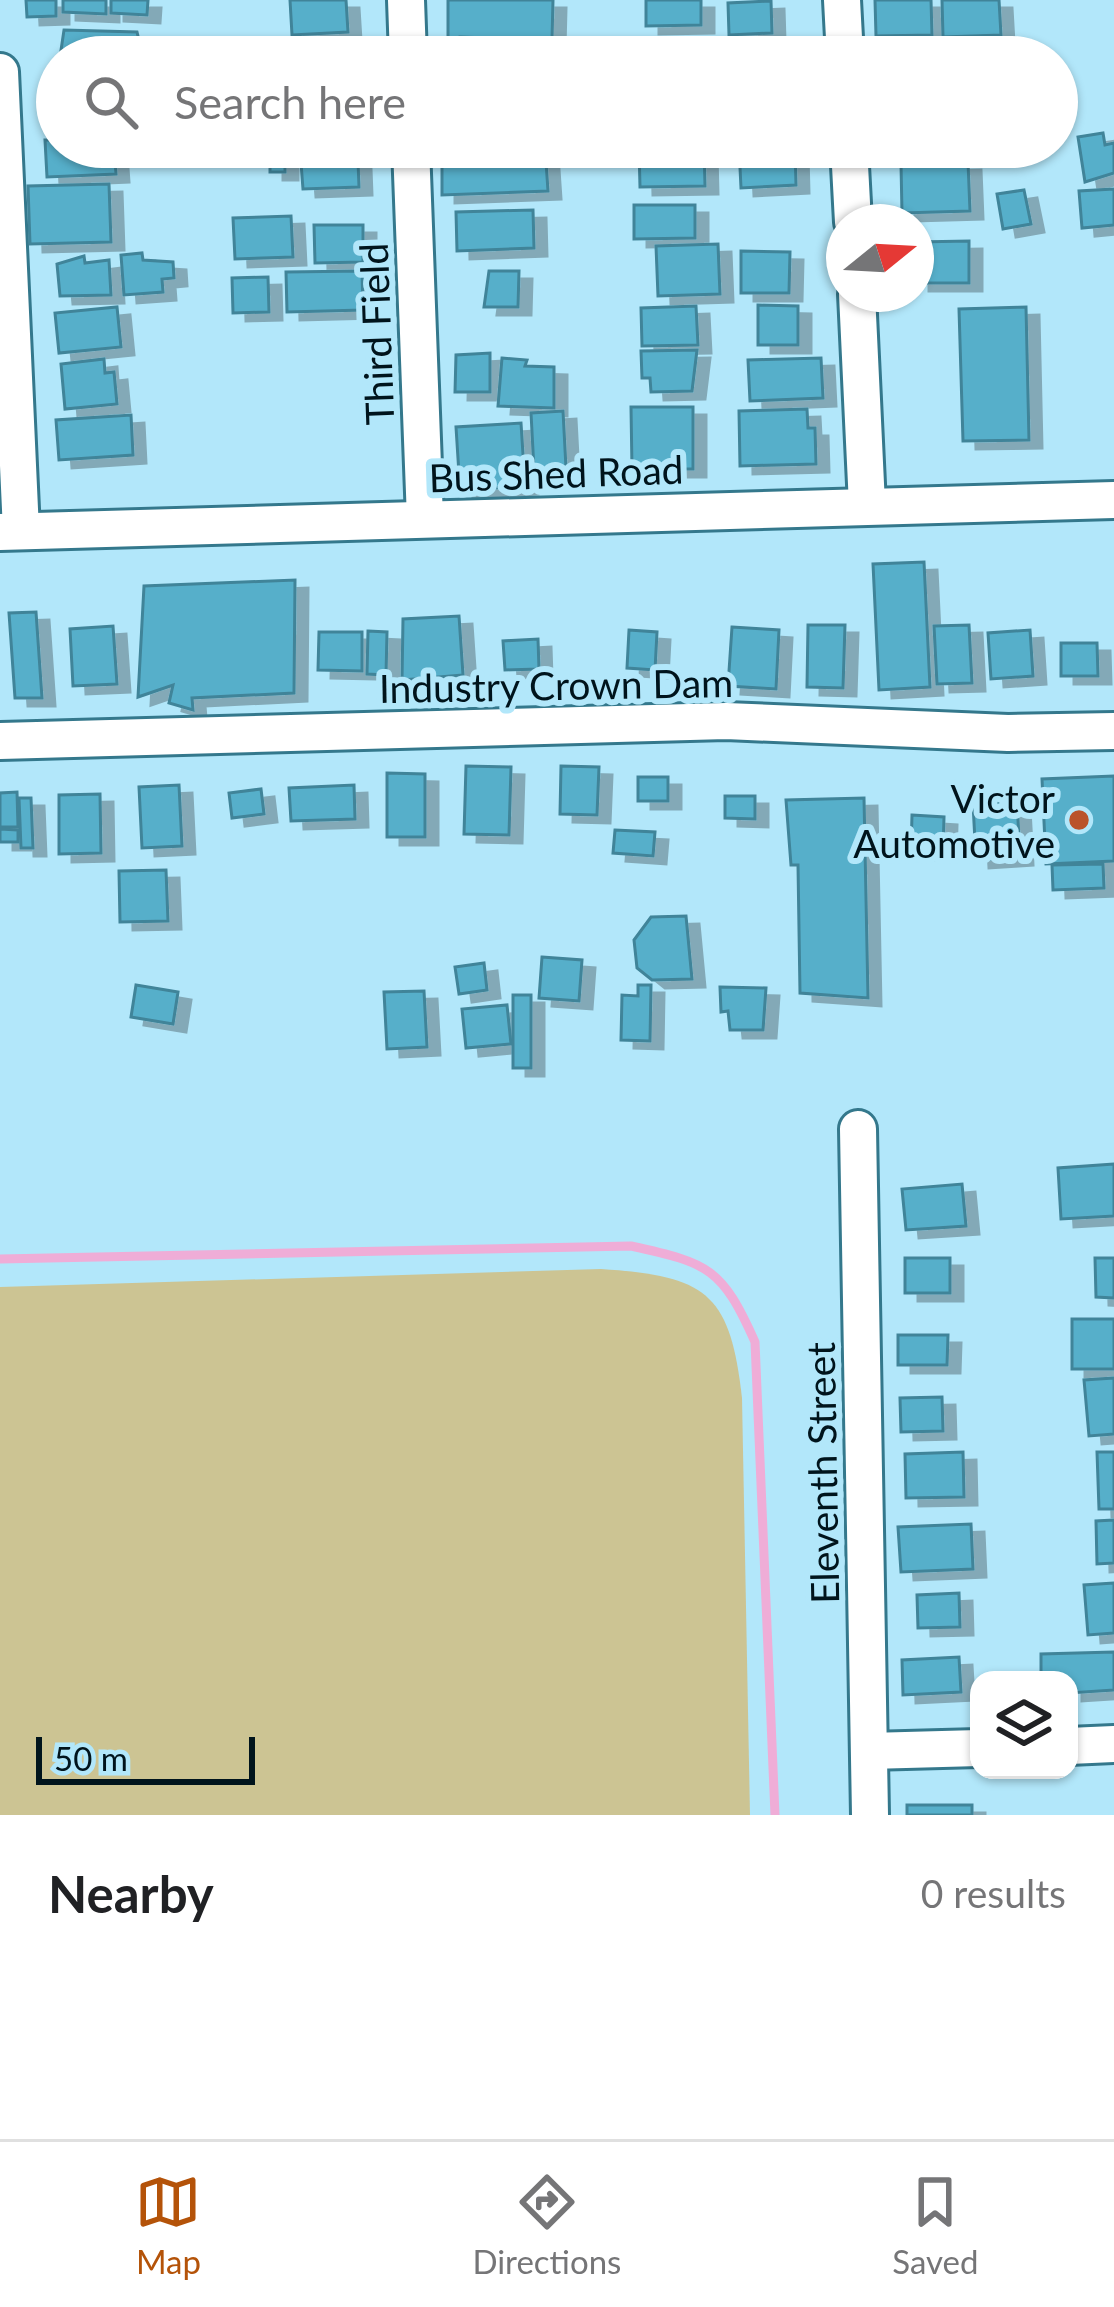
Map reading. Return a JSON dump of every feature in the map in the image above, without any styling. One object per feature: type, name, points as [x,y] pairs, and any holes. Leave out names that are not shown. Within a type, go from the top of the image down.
[{"type":"street","points":[[406,0],[407,36]]},
{"type":"street","points":[[842,0],[844,36]]},
{"type":"street","points":[[0,72],[10,532]]},
{"type":"street","name":"Third Field","points":[[412,168],[425,519]]},
{"type":"street","points":[[850,168],[852,204]]},
{"type":"street","points":[[858,312],[867,505]]},
{"type":"street","name":"Bus Shed Road","points":[[10,532],[1114,500]]},
{"type":"street","name":"Industry Crown Dam","points":[[0,741],[726,721],[1008,733],[1114,731]]},
{"type":"street","name":"Eleventh Street","points":[[858,1129],[870,1815]]},
{"type":"street","points":[[1078,1746],[1114,1744]]},
{"type":"street","points":[[869,1750],[970,1748]]},
{"type":"shaded area","points":[[601,1269],[666,1277],[689,1285],[720,1312],[730,1334],[742,1398],[750,1815],[0,1815],[0,1287]]},
{"type":"building","points":[[26,0],[56,0],[56,16],[27,17]]},
{"type":"building","points":[[63,0],[106,0],[106,14],[63,12]]},
{"type":"building","points":[[111,0],[148,0],[147,15],[111,13]]},
{"type":"building","points":[[290,0],[346,0],[348,32],[292,35]]},
{"type":"building","points":[[448,0],[553,0],[552,36],[448,36]]},
{"type":"building","points":[[646,0],[701,0],[701,25],[646,26]]},
{"type":"building","points":[[875,0],[931,0],[932,35],[876,36]]},
{"type":"building","points":[[942,0],[999,0],[1001,35],[943,36]]},
{"type":"building","points":[[771,1],[772,33],[729,35],[728,3]]},
{"type":"building","points":[[64,30],[137,32],[138,36],[63,36]]},
{"type":"building","points":[[1103,133],[1105,145],[1114,143],[1114,173],[1085,182],[1078,137]]},
{"type":"building","points":[[47,168],[116,168],[116,174],[47,177]]},
{"type":"building","points":[[301,168],[358,168],[359,187],[303,189]]},
{"type":"building","points":[[442,168],[546,168],[548,191],[442,195]]},
{"type":"building","points":[[640,168],[705,168],[705,186],[640,187]]},
{"type":"building","points":[[740,168],[796,168],[796,185],[741,188]]},
{"type":"building","points":[[901,168],[968,168],[970,211],[934,212],[934,204],[902,204]]},
{"type":"building","points":[[109,184],[111,242],[30,244],[28,186]]},
{"type":"building","points":[[1114,189],[1114,225],[1082,228],[1079,191]]},
{"type":"building","points":[[1024,190],[1031,224],[1003,229],[997,194]]},
{"type":"building","points":[[634,205],[695,205],[695,238],[634,239]]},
{"type":"building","points":[[533,210],[534,248],[457,251],[456,212]]},
{"type":"building","points":[[291,216],[293,257],[235,259],[233,218]]},
{"type":"building","points":[[314,225],[363,225],[363,262],[315,263]]},
{"type":"building","points":[[969,241],[969,283],[934,283],[934,242]]},
{"type":"building","points":[[718,244],[720,294],[658,296],[656,246]]},
{"type":"building","points":[[741,251],[790,252],[789,293],[741,293]]},
{"type":"building","points":[[142,253],[143,260],[173,262],[174,278],[162,279],[163,292],[124,295],[121,255]]},
{"type":"building","points":[[84,256],[85,263],[109,260],[111,295],[60,296],[57,264]]},
{"type":"building","points":[[362,271],[363,310],[287,312],[286,272]]},
{"type":"building","points":[[489,271],[519,271],[518,307],[484,307]]},
{"type":"building","points":[[268,277],[269,312],[233,313],[232,278]]},
{"type":"building","points":[[758,305],[798,306],[798,345],[758,345]]},
{"type":"building","points":[[696,306],[698,345],[642,346],[641,308]]},
{"type":"building","points":[[117,307],[121,347],[59,353],[55,313]]},
{"type":"building","points":[[1026,307],[1029,440],[963,441],[959,309]]},
{"type":"building","points":[[697,350],[692,391],[651,392],[650,378],[642,378],[641,351]]},
{"type":"building","points":[[490,353],[490,392],[455,392],[456,355]]},
{"type":"building","points":[[502,358],[527,360],[525,366],[554,367],[554,408],[498,406]]},
{"type":"building","points":[[821,358],[823,398],[750,401],[748,360]]},
{"type":"building","points":[[104,359],[105,373],[114,372],[117,404],[65,409],[61,364]]},
{"type":"building","points":[[631,407],[693,407],[693,469],[632,469]]},
{"type":"building","points":[[807,409],[808,428],[815,428],[816,464],[740,466],[739,411]]},
{"type":"building","points":[[563,411],[566,468],[534,470],[531,413]]},
{"type":"building","points":[[131,415],[133,455],[59,460],[56,420]]},
{"type":"building","points":[[521,423],[525,486],[460,490],[456,427]]},
{"type":"building","points":[[924,562],[930,687],[879,690],[873,564]]},
{"type":"building","points":[[295,580],[294,693],[192,698],[193,710],[169,703],[173,685],[138,697],[144,586]]},
{"type":"building","points":[[36,612],[42,698],[15,698],[9,613]]},
{"type":"building","points":[[459,616],[463,675],[402,680],[403,619]]},
{"type":"building","points":[[808,625],[845,625],[843,688],[807,687]]},
{"type":"building","points":[[969,625],[972,683],[937,684],[934,626]]},
{"type":"building","points":[[113,626],[117,684],[73,686],[70,629]]},
{"type":"building","points":[[732,627],[779,630],[776,689],[728,686]]},
{"type":"building","points":[[629,630],[657,632],[655,670],[627,668]]},
{"type":"building","points":[[1030,630],[1033,676],[991,679],[988,633]]},
{"type":"building","points":[[368,631],[387,632],[386,675],[367,674]]},
{"type":"building","points":[[319,632],[362,632],[362,671],[318,670]]},
{"type":"building","points":[[538,639],[539,669],[505,670],[503,641]]},
{"type":"building","points":[[1061,643],[1097,643],[1098,676],[1061,676]]},
{"type":"building","points":[[466,766],[511,767],[509,835],[464,834]]},
{"type":"building","points":[[561,766],[599,767],[597,815],[560,814]]},
{"type":"building","points":[[387,773],[425,774],[425,837],[387,837]]},
{"type":"building","name":"Victor Automotive","points":[[1114,776],[1114,861],[1046,864],[1042,779]]},
{"type":"building","points":[[638,777],[668,777],[668,801],[638,801]]},
{"type":"building","points":[[179,785],[182,846],[142,848],[139,787]]},
{"type":"building","points":[[354,785],[355,819],[291,821],[289,788]]},
{"type":"building","points":[[261,789],[264,814],[232,818],[229,793]]},
{"type":"building","points":[[17,792],[18,827],[0,827],[0,793]]},
{"type":"building","points":[[100,794],[101,853],[59,854],[59,795]]},
{"type":"building","points":[[725,796],[755,796],[755,819],[725,818]]},
{"type":"building","points":[[19,798],[31,798],[33,848],[21,848]]},
{"type":"building","points":[[864,798],[868,998],[800,993],[798,865],[791,865],[786,800]]},
{"type":"building","points":[[1017,801],[1020,857],[976,860],[973,804]]},
{"type":"building","points":[[912,815],[944,817],[943,853],[911,851]]},
{"type":"building","points":[[0,829],[18,830],[18,842],[0,842]]},
{"type":"building","points":[[615,830],[655,832],[653,856],[613,853]]},
{"type":"building","points":[[1103,864],[1104,888],[1053,890],[1052,865]]},
{"type":"building","points":[[166,870],[168,921],[120,922],[119,871]]},
{"type":"building","points":[[686,916],[692,979],[652,980],[637,968],[634,940],[651,917]]},
{"type":"building","points":[[542,957],[582,960],[579,1001],[539,998]]},
{"type":"building","points":[[484,963],[487,990],[459,994],[455,967]]},
{"type":"building","points":[[136,985],[178,992],[173,1024],[131,1017]]},
{"type":"building","points":[[638,985],[651,985],[650,1041],[621,1040],[622,995],[638,996]]},
{"type":"building","points":[[720,987],[766,988],[763,1030],[730,1030],[728,1011],[721,1012]]},
{"type":"building","points":[[424,991],[427,1047],[387,1049],[384,992]]},
{"type":"building","points":[[513,995],[531,995],[531,1068],[513,1068]]},
{"type":"building","points":[[507,1005],[511,1044],[466,1048],[462,1009]]},
{"type":"building","points":[[1114,1164],[1114,1216],[1061,1219],[1058,1168]]},
{"type":"building","points":[[962,1184],[966,1226],[906,1230],[902,1189]]},
{"type":"building","points":[[905,1258],[950,1258],[950,1293],[905,1293]]},
{"type":"building","points":[[1095,1258],[1114,1258],[1114,1298],[1096,1297]]},
{"type":"building","points":[[1072,1319],[1114,1319],[1114,1369],[1072,1369]]},
{"type":"building","points":[[898,1335],[948,1335],[947,1365],[898,1365]]},
{"type":"building","points":[[1114,1378],[1114,1434],[1089,1436],[1084,1380]]},
{"type":"building","points":[[942,1397],[943,1431],[901,1432],[900,1398]]},
{"type":"building","points":[[963,1452],[964,1497],[906,1498],[905,1454]]},
{"type":"building","points":[[1097,1452],[1114,1452],[1114,1509],[1099,1509]]},
{"type":"building","points":[[1114,1520],[1114,1563],[1097,1564],[1096,1521]]},
{"type":"building","points":[[971,1524],[973,1569],[901,1572],[898,1527]]},
{"type":"building","points":[[1114,1583],[1114,1633],[1088,1635],[1084,1585]]},
{"type":"building","points":[[959,1593],[960,1627],[918,1628],[917,1595]]},
{"type":"building","points":[[1114,1652],[1114,1690],[1078,1692],[1078,1671],[1041,1671],[1041,1654]]},
{"type":"building","points":[[959,1657],[961,1692],[903,1695],[902,1660]]},
{"type":"building","points":[[907,1805],[972,1805],[972,1815],[907,1815]]},
{"type":"waterway","points":[[0,1259],[631,1246],[679,1258],[710,1273],[733,1298],[755,1342],[775,1815]]},
{"type":"place","name":"Victor Automotive","points":[[1079,820]]}]
